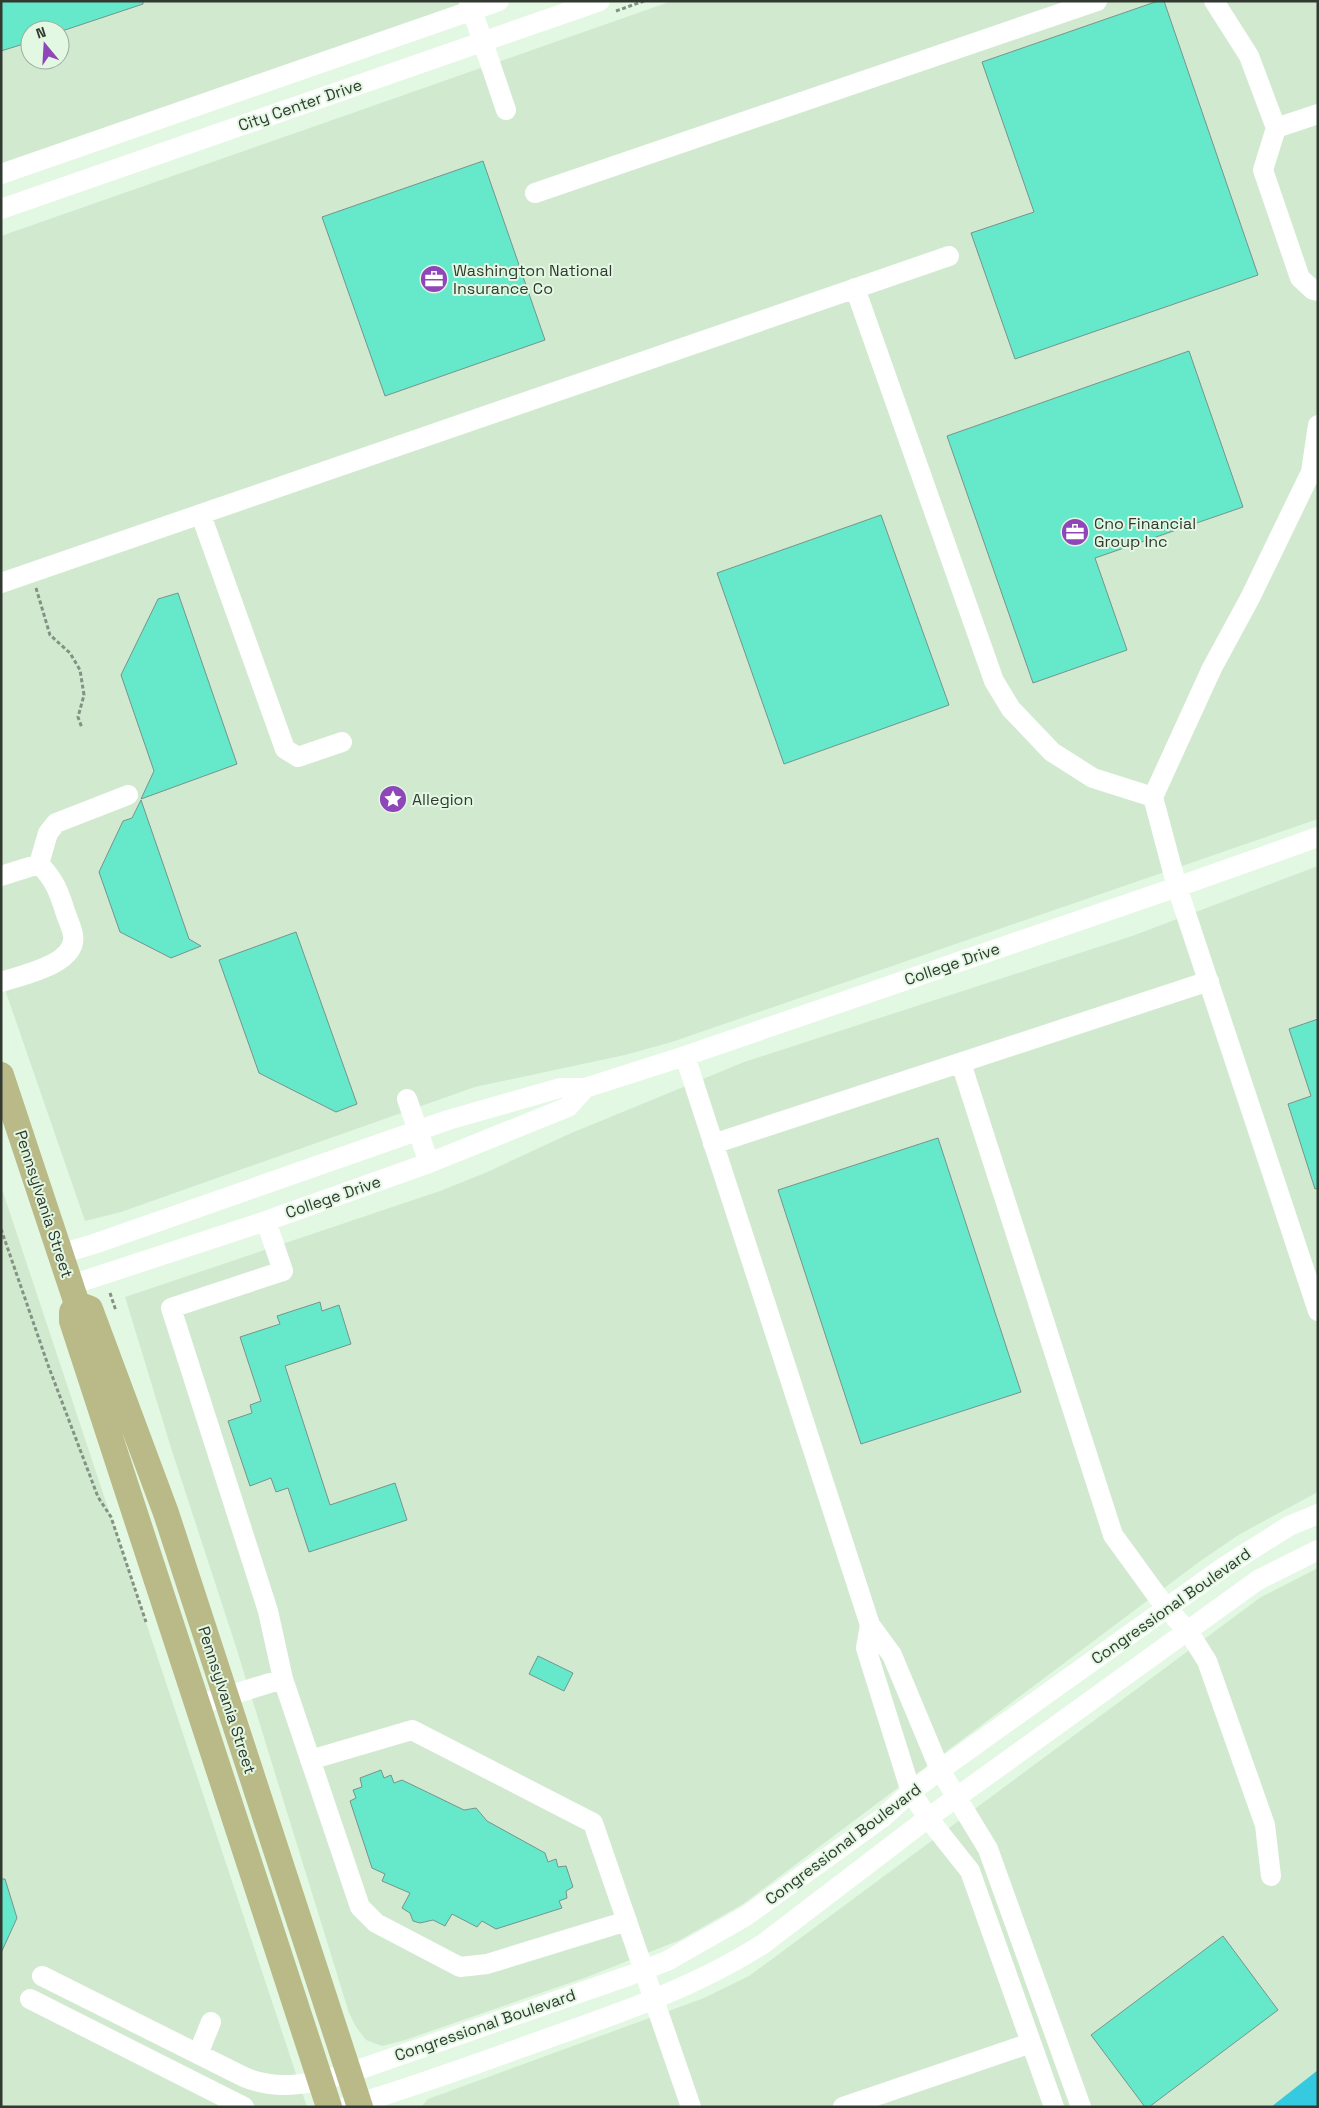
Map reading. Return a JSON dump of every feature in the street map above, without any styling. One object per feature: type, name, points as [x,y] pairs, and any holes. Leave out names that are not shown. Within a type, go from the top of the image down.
[{"type":"main road","name":"Pennsylvania Street","points":[[1,1075],[74,1294],[72,1321],[329,2107]]},
{"type":"main road","name":"Pennsylvania Street","points":[[74,1294],[90,1309],[166,1513],[349,2073],[355,2106]]},
{"type":"street","name":"City Center Drive","points":[[1,174],[470,6],[499,1]]},
{"type":"street","name":"City Center Drive","points":[[1,209],[600,1]]},
{"type":"street","points":[[535,193],[1097,1]]},
{"type":"street","points":[[1214,1],[1249,56],[1276,128],[1263,170],[1300,278],[1313,290],[1318,291]]},
{"type":"street","points":[[470,6],[506,110]]},
{"type":"street","points":[[1276,128],[1318,114]]},
{"type":"street","points":[[1,583],[949,256]]},
{"type":"street","points":[[855,288],[994,680],[1012,709],[1052,752],[1093,778],[1153,797]]},
{"type":"street","points":[[1318,425],[1311,472],[1250,598],[1212,668],[1153,797],[1177,887],[1318,1311]]},
{"type":"street","points":[[201,515],[285,749],[298,758],[342,742]]},
{"type":"street","points":[[39,864],[48,833],[56,824],[128,795]]},
{"type":"street","name":"College Drive","points":[[60,1254],[94,1244],[448,1120],[560,1088],[585,1088],[684,1056],[1318,837]]},
{"type":"street","points":[[1,876],[39,864]]},
{"type":"street","points":[[1,982],[57,963],[68,954],[72,946],[74,936],[56,883],[39,864]]},
{"type":"street","points":[[713,1144],[1209,981]]},
{"type":"street","points":[[684,1056],[870,1625],[892,1655],[940,1770],[988,1849],[1081,2107]]},
{"type":"street","points":[[961,1062],[1113,1535],[1166,1608],[1188,1632],[1206,1661],[1265,1825],[1271,1876]]},
{"type":"street","name":"College Drive","points":[[74,1294],[266,1221],[429,1164],[568,1107],[585,1088]]},
{"type":"street","points":[[407,1099],[429,1164]]},
{"type":"street","points":[[266,1221],[283,1271],[171,1308],[268,1611],[283,1679],[360,1907],[376,1923],[460,1967],[487,1964],[627,1921]]},
{"type":"street","name":"Congressional Boulevard","points":[[42,1976],[262,2084],[288,2085],[320,2081],[349,2073],[644,1969],[674,1958],[746,1916],[882,1818],[911,1792],[940,1770],[1224,1567],[1289,1526],[1318,1514]]},
{"type":"street","name":"Congressional Boulevard","points":[[355,2106],[654,2000],[734,1962],[763,1944],[928,1818],[1258,1580],[1318,1550]]},
{"type":"street","points":[[870,1625],[866,1648],[911,1792],[928,1818],[970,1871],[1054,2107]]},
{"type":"street","points":[[198,1706],[283,1679]]},
{"type":"street","points":[[310,1760],[412,1730],[593,1823],[691,2107]]},
{"type":"street","points":[[984,1909],[1008,1902]]},
{"type":"street","points":[[30,1999],[244,2107]]},
{"type":"street","points":[[1020,2011],[1044,2002]]},
{"type":"street","points":[[198,2054],[211,2022]]},
{"type":"street","points":[[843,2107],[1031,2043]]},
{"type":"path","points":[[35,585],[50,636],[70,654],[80,670],[84,695],[78,717],[82,728]]},
{"type":"path","points":[[1,1229],[48,1365],[98,1497],[111,1518],[148,1628]]},
{"type":"shaded area","points":[[1,1],[477,1],[1,166]]},
{"type":"shaded area","points":[[672,1],[1318,1],[1318,819],[672,1042],[625,1055],[475,1087],[121,1212],[85,1221],[1,978],[1,236]]},
{"type":"shaded area","points":[[1318,866],[1318,1492],[1240,1534],[1199,1562],[743,1904],[680,1940],[587,1977],[405,2040],[382,2046],[366,2040],[356,2027],[349,2013],[125,1297],[440,1191],[485,1173],[569,1134],[744,1062],[1132,936]]},
{"type":"shaded area","points":[[1,1186],[307,2107],[1,2107]]},
{"type":"shaded area","points":[[1318,1568],[1318,2107],[421,2107],[428,2099],[704,1998],[749,1976],[1261,1597]]},
{"type":"water","points":[[1318,2070],[1318,2107],[1271,2107]]},
{"type":"building","points":[[1,1],[143,1],[143,4],[70,28],[70,20],[20,20],[20,45],[1,51]]},
{"type":"building","points":[[1158,1],[1164,1],[1258,275],[1015,359],[971,233],[1034,212],[982,62]]},
{"type":"building","name":"Washington National Insurance Co","points":[[483,161],[545,340],[385,396],[322,217]]},
{"type":"building","name":"Cno Financial Group Inc","points":[[1189,351],[1243,507],[1095,558],[1127,650],[1033,683],[947,436]]},
{"type":"building","points":[[881,515],[949,705],[784,764],[717,573]]},
{"type":"building","points":[[178,593],[237,764],[141,799],[154,771],[121,675],[158,599]]},
{"type":"building","points":[[141,800],[189,939],[201,946],[171,958],[120,932],[99,872],[123,821],[132,818]]},
{"type":"building","points":[[296,932],[357,1104],[336,1112],[259,1073],[219,960]]},
{"type":"building","points":[[1318,1019],[1318,1188],[1315,1189],[1288,1104],[1311,1096],[1289,1029]]},
{"type":"building","points":[[938,1138],[1021,1392],[861,1444],[778,1190]]},
{"type":"building","points":[[320,1302],[322,1311],[339,1305],[351,1344],[285,1366],[330,1505],[395,1483],[407,1520],[309,1552],[288,1488],[276,1492],[271,1478],[250,1486],[228,1421],[252,1413],[250,1405],[261,1401],[240,1337],[280,1324],[277,1316]]},
{"type":"building","points":[[538,1656],[573,1673],[564,1691],[529,1674]]},
{"type":"building","points":[[381,1770],[384,1778],[391,1775],[394,1783],[402,1780],[464,1810],[476,1808],[487,1821],[545,1853],[548,1862],[556,1859],[558,1867],[566,1866],[573,1887],[566,1891],[567,1898],[559,1901],[562,1908],[496,1929],[482,1921],[477,1927],[452,1914],[445,1926],[433,1920],[420,1923],[413,1921],[410,1913],[402,1908],[410,1893],[382,1881],[385,1874],[372,1868],[350,1801],[356,1798],[353,1790],[362,1787],[360,1778]]},
{"type":"building","points":[[1,1879],[5,1879],[17,1918],[1,1953]]},
{"type":"building","points":[[1223,1936],[1278,2010],[1149,2107],[1145,2107],[1091,2035]]},
{"type":"place","name":"Washington National Insurance Co","points":[[434,279]]},
{"type":"place","name":"Cno Financial Group Inc","points":[[1075,532]]},
{"type":"place","name":"Allegion","points":[[393,799]]}]
